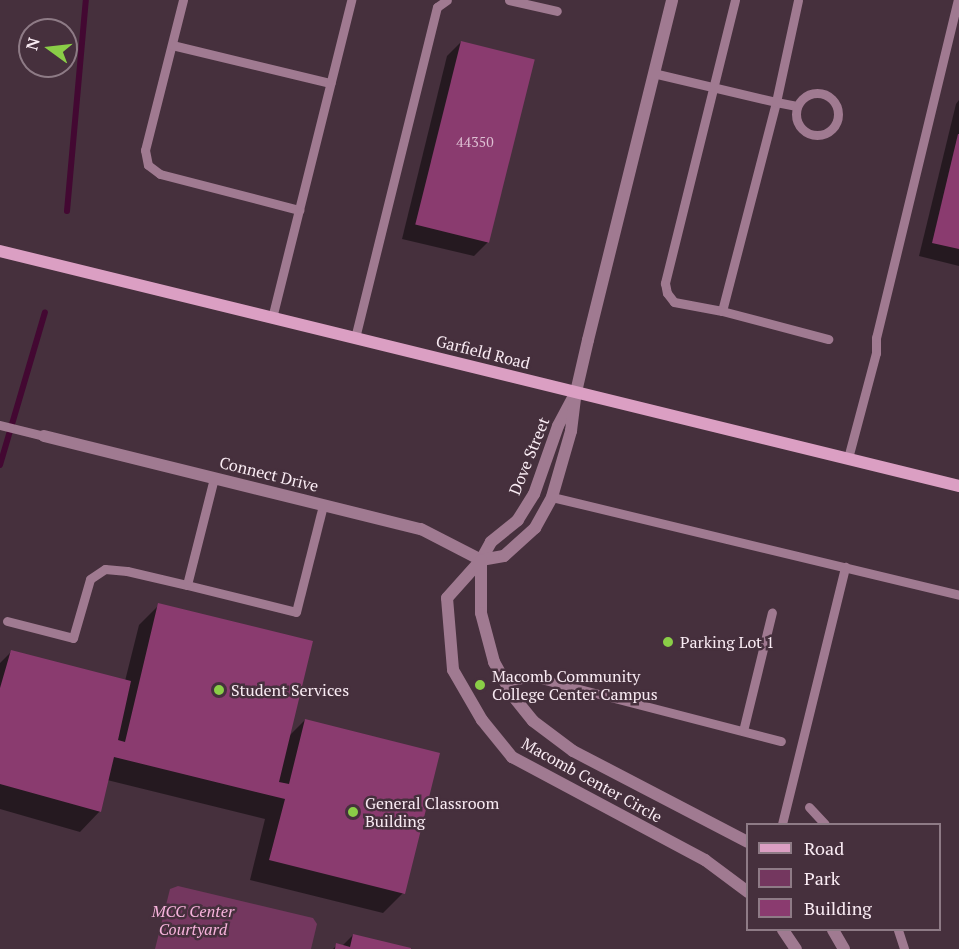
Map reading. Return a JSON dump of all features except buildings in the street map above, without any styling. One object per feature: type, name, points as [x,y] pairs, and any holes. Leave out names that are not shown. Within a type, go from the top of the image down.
[{"type":"main road","name":"Garfield Road","points":[[0,251],[959,486]]},
{"type":"street","name":"Dove Street","points":[[481,560],[504,556],[535,528],[552,497],[571,431],[576,392],[672,0]]},
{"type":"street","name":"Dove Street","points":[[481,560],[491,542],[518,520],[534,494],[558,426],[576,392]]},
{"type":"street","name":"Connect Drive","points":[[44,436],[421,529],[481,560]]},
{"type":"street","name":"Macomb Center Circle","points":[[481,560],[480,613],[494,662],[505,682],[533,721],[573,751],[746,841]]},
{"type":"street","name":"Macomb Center Circle","points":[[481,560],[447,598],[453,670],[488,727],[512,757],[705,860],[746,887]]},
{"type":"street","points":[[784,931],[796,949]]},
{"type":"street","points":[[834,931],[844,949]]},
{"type":"lane","points":[[183,0],[145,150],[148,165],[160,174],[299,210]]},
{"type":"lane","points":[[272,318],[351,0]]},
{"type":"lane","points":[[356,338],[437,7],[447,0]]},
{"type":"lane","points":[[509,0],[557,10]]},
{"type":"lane","points":[[735,0],[665,283],[667,293],[674,302],[722,311],[828,339]]},
{"type":"lane","points":[[722,311],[776,102],[798,0]]},
{"type":"lane","points":[[848,458],[876,353],[876,338],[958,0]]},
{"type":"lane","points":[[172,45],[330,83]]},
{"type":"lane","points":[[653,73],[797,106]]},
{"type":"lane","points":[[810,93],[825,94],[835,103],[838,110],[836,124],[832,129],[819,135],[807,132],[798,123],[797,106],[810,93]]},
{"type":"lane","points":[[0,425],[44,436]]},
{"type":"lane","points":[[187,585],[214,478]]},
{"type":"lane","points":[[552,497],[959,596]]},
{"type":"lane","points":[[7,621],[73,638],[90,579],[105,569],[127,571],[296,612],[323,505]]},
{"type":"lane","points":[[782,823],[845,567]]},
{"type":"lane","points":[[743,731],[772,612]]},
{"type":"lane","points":[[505,682],[533,678],[781,741]]},
{"type":"lane","points":[[809,807],[823,823]]},
{"type":"lane","points":[[898,931],[904,949]]},
{"type":"green space","name":"MCC Center Courtyard","points":[[178,886],[313,918],[317,924],[311,949],[155,949],[170,889]]},
{"type":"waterway","points":[[67,211],[86,0]]},
{"type":"waterway","points":[[0,465],[45,312]]},
{"type":"place","name":"Parking Lot 1","points":[[668,642]]},
{"type":"place","name":"Macomb Community College Center Campus","points":[[480,685]]},
{"type":"place","name":"Student Services","points":[[219,690]]},
{"type":"place","name":"General Classroom Building","points":[[353,812]]}]
